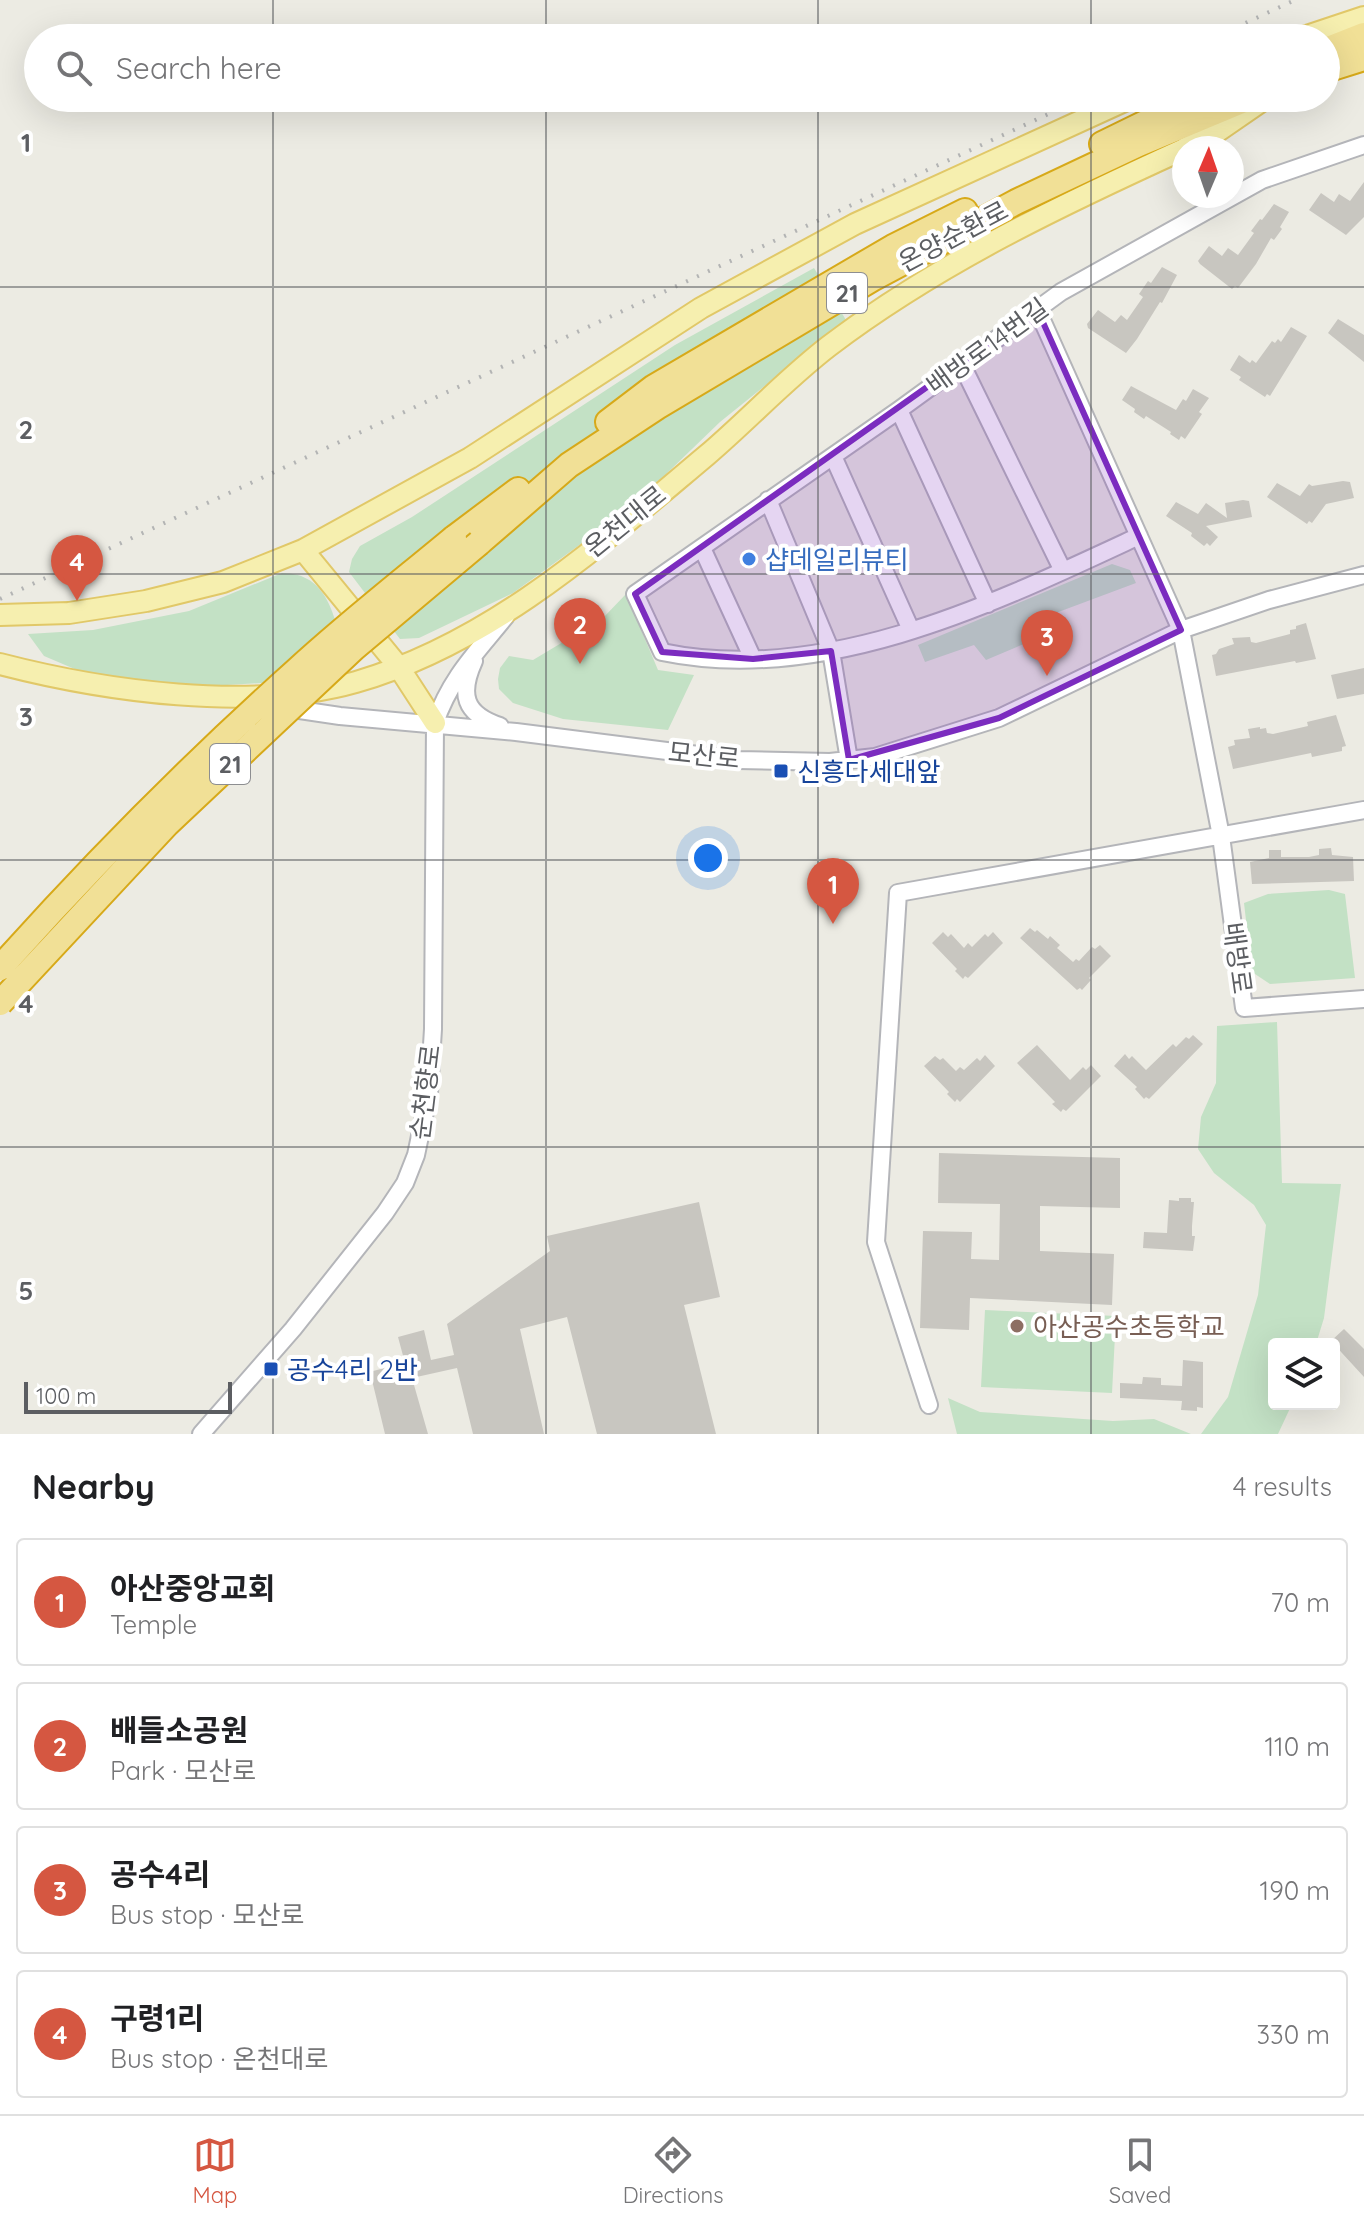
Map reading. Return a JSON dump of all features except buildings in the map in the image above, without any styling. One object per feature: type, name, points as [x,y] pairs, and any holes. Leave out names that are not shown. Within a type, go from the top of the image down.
[{"type":"highway","points":[[1340,44],[1364,35]]},
{"type":"highway","points":[[1340,66],[1364,58]]},
{"type":"highway","name":"온양순환로","points":[[0,968],[77,884],[219,741],[298,668],[454,538],[654,387],[893,247],[1131,129],[1172,112]]},
{"type":"highway","name":"온양순환로","points":[[0,1003],[177,814],[354,648],[569,465],[657,407],[872,279],[1030,196],[1139,144],[1216,112]]},
{"type":"main road","points":[[1340,25],[1364,17]]},
{"type":"main road","points":[[0,615],[92,611],[158,599],[223,582],[303,550],[470,458],[701,308],[842,231],[1101,112]]},
{"type":"main road","name":"온천대로","points":[[1211,136],[1246,112]]},
{"type":"main road","name":"온천대로","points":[[0,664],[71,680],[205,695],[290,693],[357,682],[437,651],[512,608],[551,581],[709,453],[826,348],[890,302],[993,241],[1172,154]]},
{"type":"main road","points":[[303,550],[398,666],[435,723]]},
{"type":"street","name":"배방로14번길","points":[[753,659],[692,658],[662,652],[635,594],[899,410],[1061,292],[1262,180],[1364,145]]},
{"type":"street","points":[[1037,309],[1181,630],[1221,836]]},
{"type":"street","points":[[962,365],[1063,571]]},
{"type":"street","points":[[899,410],[988,604]]},
{"type":"street","points":[[833,456],[911,630]]},
{"type":"street","points":[[768,500],[831,651],[849,760]]},
{"type":"street","points":[[702,548],[753,659],[831,651],[911,630],[988,604],[1139,536]]},
{"type":"street","name":"모산로","points":[[205,695],[340,716],[435,723],[738,760],[788,763],[849,760],[898,751],[999,718],[1181,630],[1269,600],[1364,575]]},
{"type":"street","points":[[435,723],[463,665],[512,608]]},
{"type":"street","points":[[483,644],[472,664],[465,697],[470,709],[490,723],[516,732]]},
{"type":"street","name":"순천향로","points":[[201,1434],[293,1329],[385,1213],[405,1183],[416,1155],[429,1093],[433,1029],[435,723]]},
{"type":"street","points":[[929,1405],[876,1242],[898,893],[1364,810]]},
{"type":"street","name":"배방로","points":[[1221,836],[1244,1008],[1364,999]]},
{"type":"highlighted area","points":[[1037,309],[1181,630],[999,718],[849,760],[831,651],[753,659],[662,652],[635,594]]},
{"type":"green space","points":[[814,268],[846,320],[720,422],[664,476],[585,541],[513,593],[419,638],[400,639],[349,572],[360,546],[412,517],[675,345]]},
{"type":"green space","points":[[1112,564],[1130,570],[1136,583],[1053,614],[1026,643],[986,660],[974,645],[925,662],[918,645]]},
{"type":"green space","points":[[282,573],[298,575],[310,581],[320,589],[333,613],[345,654],[326,679],[211,686],[105,678],[44,656],[28,634],[93,630],[189,611]]},
{"type":"green space","points":[[626,594],[658,670],[694,675],[668,730],[563,719],[513,703],[499,689],[500,668],[509,656],[533,660],[603,618]]},
{"type":"green space","points":[[1329,890],[1345,894],[1355,978],[1270,984],[1252,972],[1244,903],[1268,894]]},
{"type":"green space","points":[[1277,1022],[1282,1183],[1341,1184],[1324,1318],[1318,1338],[1268,1338],[1268,1410],[1289,1410],[1278,1434],[1201,1434],[1228,1397],[1258,1295],[1266,1225],[1254,1205],[1214,1173],[1198,1149],[1201,1117],[1216,1083],[1217,1026]]},
{"type":"green space","points":[[985,1310],[1116,1316],[1112,1393],[981,1387]]},
{"type":"green space","points":[[948,1398],[980,1412],[1113,1421],[1154,1419],[1191,1434],[957,1434]]},
{"type":"railway","points":[[1243,24],[1295,0]]},
{"type":"railway","points":[[0,599],[1053,112]]},
{"type":"place","name":"샵데일리뷰티","points":[[749,559]]},
{"type":"place","name":"구령1리","points":[[77,601]]},
{"type":"place","name":"배들소공원","points":[[580,664]]},
{"type":"place","name":"공수4리","points":[[1047,676]]},
{"type":"place","name":"신흥다세대앞","points":[[781,771]]},
{"type":"place","name":"아산중앙교회","points":[[833,924]]},
{"type":"place","name":"아산공수초등학교","points":[[1017,1326]]},
{"type":"place","name":"공수4리 2반","points":[[271,1369]]}]
